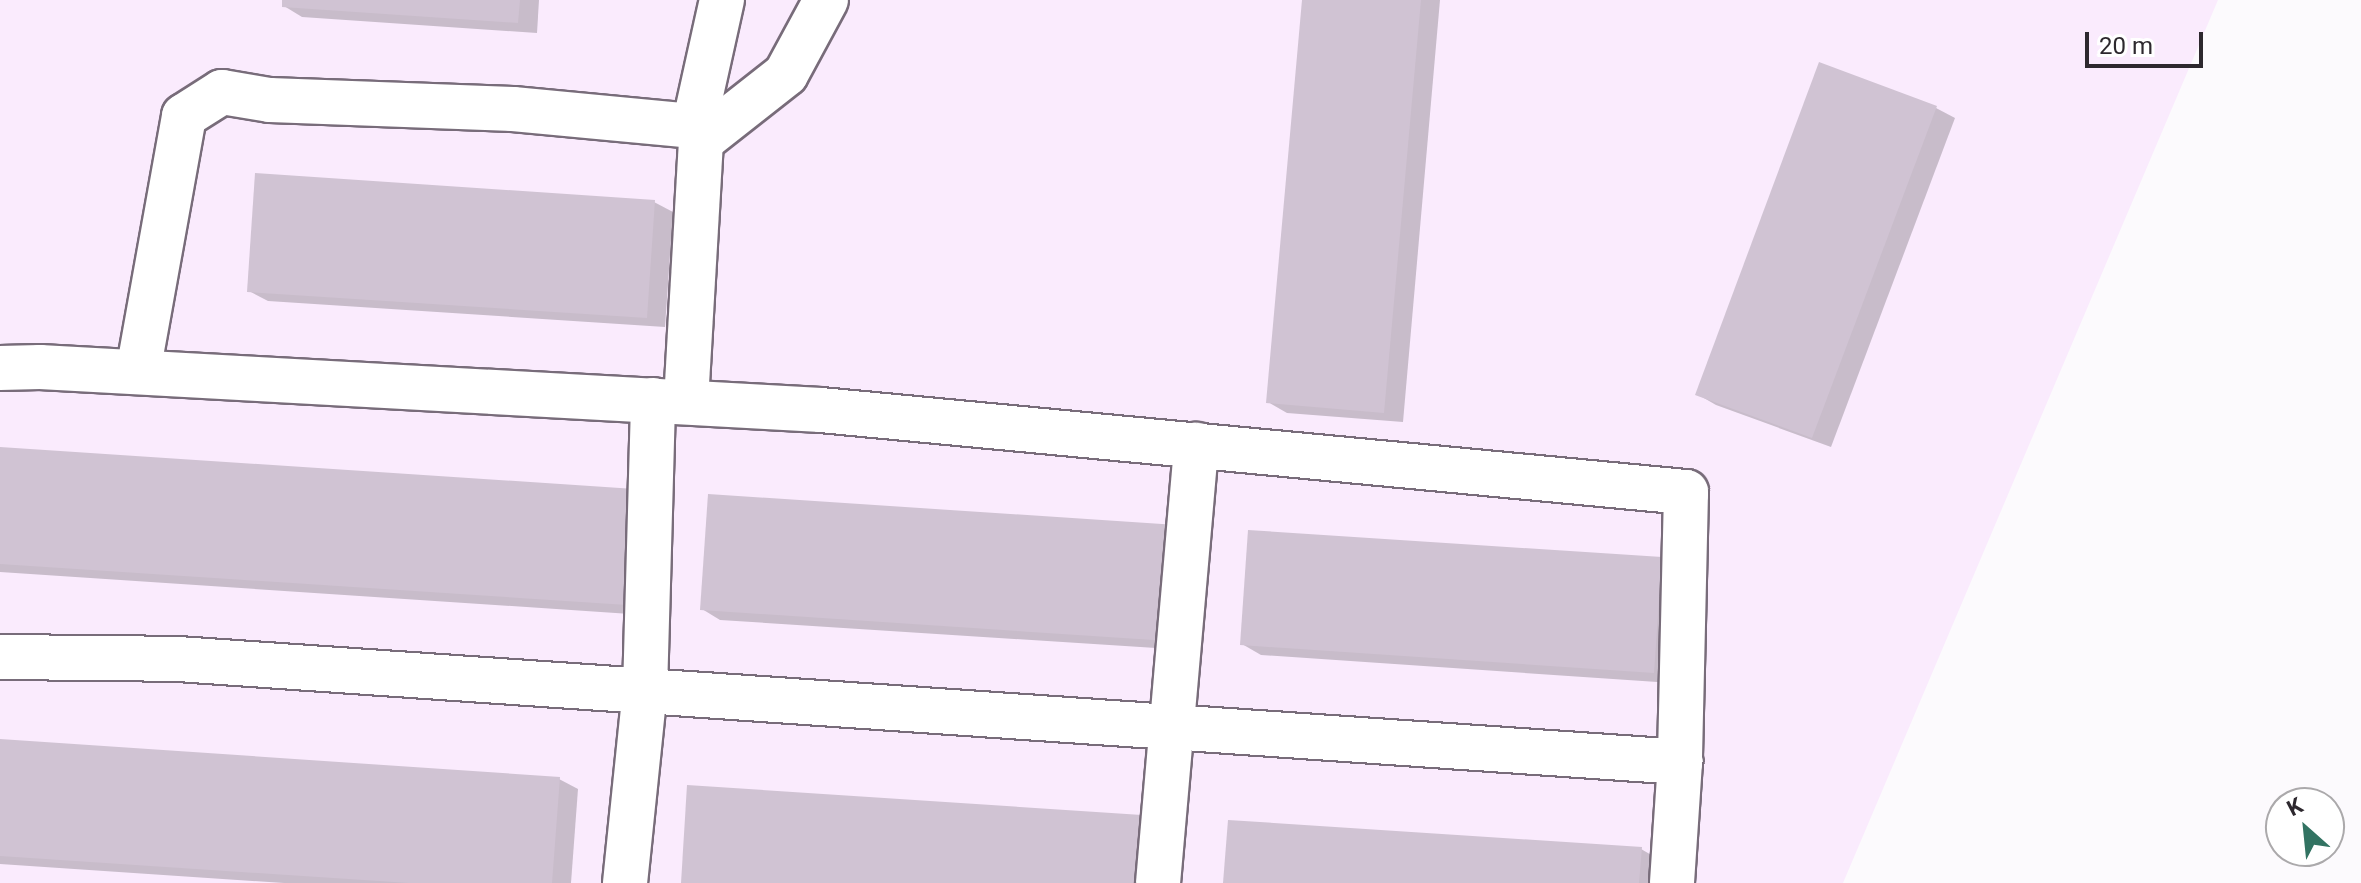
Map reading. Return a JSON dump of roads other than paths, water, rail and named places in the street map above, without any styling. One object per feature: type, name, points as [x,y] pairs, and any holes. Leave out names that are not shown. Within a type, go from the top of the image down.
[{"type":"street","points":[[625,883],[698,134],[722,0]]},
{"type":"street","points":[[138,372],[184,116],[222,92],[270,100],[513,109],[698,134],[786,74],[826,0]]},
{"type":"street","points":[[0,368],[138,372],[821,410],[1686,492],[1680,762],[1672,883]]},
{"type":"street","points":[[1158,883],[1196,445]]},
{"type":"street","points":[[0,657],[178,659],[1680,762]]}]
